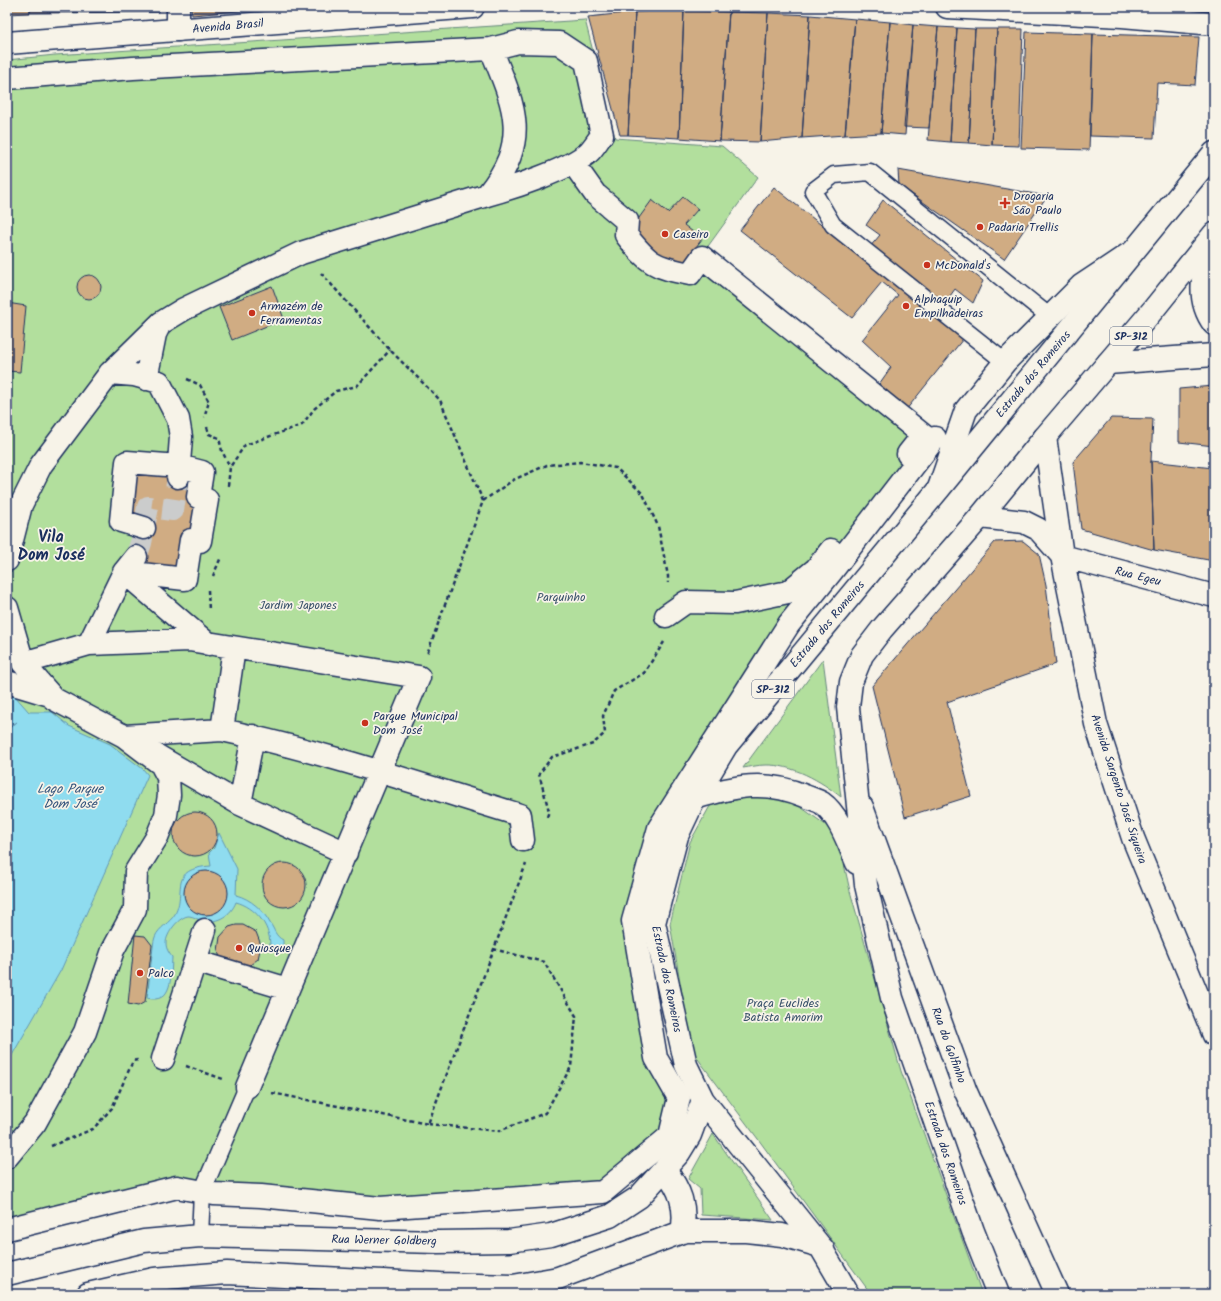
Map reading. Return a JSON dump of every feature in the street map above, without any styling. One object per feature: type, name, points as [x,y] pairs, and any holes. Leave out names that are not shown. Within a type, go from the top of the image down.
[{"type":"street","points":[[178,7],[178,30]]},
{"type":"street","name":"Avenida Brasil","points":[[7,43],[473,7]]},
{"type":"street","points":[[947,7],[1122,12],[1214,24]]},
{"type":"street","points":[[7,78],[133,68],[491,49],[518,42],[559,43],[586,61],[602,135],[588,152],[573,163],[487,196],[302,253],[184,309],[161,323],[110,373],[41,465],[14,505],[7,560]]},
{"type":"street","points":[[487,196],[496,184],[512,153],[516,122],[509,92],[491,49]]},
{"type":"street","name":"Estrada dos Romeiros","points":[[848,1294],[820,1246],[703,1100],[686,1065],[654,923],[677,836],[695,798],[726,746],[1214,154]]},
{"type":"street","points":[[573,163],[595,194],[627,221],[626,235],[649,262],[668,270],[690,274],[702,257],[924,435],[816,569],[788,592],[735,603],[686,602],[666,616]]},
{"type":"street","name":"Estrada dos Romeiros","points":[[998,1294],[974,1231],[892,998],[866,885],[848,707],[851,682],[862,655],[980,517],[1044,437],[1108,363],[1214,234]]},
{"type":"street","points":[[1214,239],[1206,262],[1201,285],[1202,298],[1209,318],[1214,324]]},
{"type":"street","points":[[938,490],[966,410],[1005,362],[1080,286],[1135,250]]},
{"type":"street","points":[[146,379],[155,334],[161,323]]},
{"type":"street","points":[[1108,363],[1214,355]]},
{"type":"street","points":[[110,373],[134,375],[159,382],[178,419],[182,437],[178,472]]},
{"type":"street","name":"Avenida Sargento José Siqueira","points":[[1044,437],[1062,556],[1096,724],[1133,838],[1214,1035]]},
{"type":"street","points":[[7,1230],[177,1187],[214,1194],[261,1196],[380,1208],[603,1192],[670,1136],[678,1098],[656,1058],[633,921],[659,828],[789,624],[935,438]]},
{"type":"street","points":[[130,564],[185,579],[191,540],[200,541],[207,500],[198,497],[202,472],[178,472],[127,462],[121,521],[144,528]]},
{"type":"street","points":[[980,517],[1024,522],[1038,529],[1062,556]]},
{"type":"street","name":"Rua Egeu","points":[[1062,556],[1214,596]]},
{"type":"street","points":[[130,564],[208,644]]},
{"type":"street","points":[[89,644],[130,564]]},
{"type":"street","points":[[7,608],[23,663],[54,699],[124,736],[240,804],[346,853]]},
{"type":"street","points":[[23,663],[89,644],[189,640],[419,677],[247,1087]]},
{"type":"street","points":[[222,730],[234,648]]},
{"type":"street","points":[[7,682],[50,695]]},
{"type":"street","points":[[124,736],[222,730],[253,736],[379,772],[520,815],[523,840]]},
{"type":"street","points":[[7,1157],[35,1123],[85,1032],[113,950],[135,909],[136,870],[157,837],[166,814],[169,795],[168,777],[160,764],[124,736]]},
{"type":"street","points":[[240,804],[253,736]]},
{"type":"street","points":[[695,798],[730,787],[763,785],[791,790],[822,803],[841,826],[866,885]]},
{"type":"street","name":"Rua do Golfinho","points":[[856,790],[966,1092],[1057,1294]]},
{"type":"street","points":[[163,1059],[205,930]]},
{"type":"street","points":[[195,961],[288,989]]},
{"type":"street","name":"Rua Werner Goldberg","points":[[7,1274],[144,1241],[200,1236],[438,1242],[508,1241],[551,1235],[610,1216],[639,1197],[665,1170],[690,1135],[703,1100]]},
{"type":"street","points":[[665,1170],[676,1184],[684,1206],[682,1232]]},
{"type":"street","points":[[90,1294],[155,1287],[201,1274],[257,1273],[440,1284],[513,1286],[558,1278],[682,1232],[746,1231],[782,1235],[820,1246],[858,1294]]},
{"type":"lane","points":[[1005,362],[833,225],[812,191],[834,175],[870,172],[1050,317]]},
{"type":"lane","points":[[200,1236],[202,1192],[247,1087]]},
{"type":"path","points":[[302,253],[390,350],[440,400],[483,501]]},
{"type":"path","points":[[228,490],[230,467],[245,445],[302,425],[314,409],[336,391],[357,386],[390,350]]},
{"type":"path","points":[[419,677],[483,501],[513,480],[547,465],[581,462],[616,468],[643,494],[658,526],[668,576],[665,640],[644,673],[614,691],[603,716],[605,733],[593,744],[552,757],[539,774],[549,811],[543,825],[523,840],[526,863],[428,1124]]},
{"type":"path","points":[[211,582],[224,551]]},
{"type":"path","points":[[208,588],[209,613]]},
{"type":"path","points":[[50,1146],[93,1129],[112,1108],[133,1061],[163,1059],[247,1087],[428,1124],[499,1131],[545,1113],[571,1067],[576,1016],[544,962],[493,949]]},
{"type":"green space","name":"Parque Municipal Dom José","points":[[585,20],[615,138],[722,146],[758,177],[706,249],[935,432],[788,622],[630,923],[674,1098],[668,1133],[602,1188],[380,1205],[216,1191],[7,1227],[7,60],[55,55]]},
{"type":"green space","points":[[823,659],[841,797],[824,785],[796,770],[775,765],[743,768]]},
{"type":"green space","name":"Praça Euclides Batista Amorim","points":[[765,793],[795,803],[837,833],[850,891],[901,1071],[982,1294],[871,1294],[692,1051],[670,924],[690,842],[710,806]]},
{"type":"green space","points":[[713,1134],[773,1220],[701,1215],[700,1189],[688,1179]]},
{"type":"water","name":"Lago Parque Dom José","points":[[7,687],[29,712],[52,712],[69,726],[110,744],[143,769],[148,775],[61,970],[7,1064],[7,730],[17,722],[7,729]]},
{"type":"water","points":[[219,833],[237,869],[236,895],[247,899],[260,909],[277,935],[283,940],[283,945],[280,948],[276,948],[270,945],[267,931],[260,918],[243,904],[236,902],[231,911],[214,921],[202,921],[191,916],[185,917],[174,926],[168,935],[166,943],[172,957],[171,980],[169,987],[162,997],[155,999],[147,998],[155,937],[159,930],[175,914],[180,897],[183,876],[197,868],[211,866],[209,853],[214,848]]},
{"type":"building","points":[[7,7],[30,7],[30,13],[7,14]]},
{"type":"building","points":[[30,7],[159,7],[159,12],[30,13]]},
{"type":"building","points":[[191,7],[271,7],[271,8],[192,15]]},
{"type":"building","points":[[684,10],[729,12],[720,141],[679,138]]},
{"type":"building","points":[[684,10],[679,138],[628,135],[635,12]]},
{"type":"building","points":[[635,12],[628,135],[620,135],[588,17]]},
{"type":"building","points":[[729,12],[768,13],[760,142],[720,141]]},
{"type":"building","points":[[768,13],[810,15],[802,138],[760,142]]},
{"type":"building","points":[[810,15],[855,19],[845,135],[802,138]]},
{"type":"building","points":[[855,19],[890,22],[881,133],[845,135]]},
{"type":"building","points":[[890,22],[913,25],[905,135],[881,133]]},
{"type":"building","points":[[913,25],[938,27],[929,128],[904,127]]},
{"type":"building","points":[[938,27],[957,28],[950,142],[928,140]]},
{"type":"building","points":[[957,28],[975,29],[969,143],[950,142]]},
{"type":"building","points":[[975,29],[997,29],[992,145],[969,143]]},
{"type":"building","points":[[997,29],[1023,29],[1019,146],[992,145]]},
{"type":"building","points":[[1026,32],[1093,34],[1089,150],[1021,148]]},
{"type":"building","points":[[1093,34],[1199,37],[1195,85],[1157,83],[1154,138],[1090,136]]},
{"type":"building","points":[[898,170],[1047,196],[1004,259],[899,185]]},
{"type":"building","name":"Alphaquip Empilhadeiras","points":[[774,187],[963,339],[906,410],[877,387],[891,367],[862,340],[898,295],[882,282],[852,318],[740,230]]},
{"type":"building","name":"Caseiro","points":[[683,197],[698,209],[684,225],[702,239],[681,267],[639,243],[631,229],[652,200],[668,213]]},
{"type":"building","name":"McDonald's","points":[[883,200],[983,281],[973,303],[955,289],[945,303],[869,248],[880,235],[866,225]]},
{"type":"building","points":[[89,275],[98,278],[101,287],[98,296],[89,299],[80,296],[77,287],[80,278]]},
{"type":"building","name":"Armazém de Ferramentas","points":[[272,286],[284,319],[232,340],[219,307]]},
{"type":"building","points":[[7,303],[26,306],[20,372],[7,371]]},
{"type":"building","points":[[1213,386],[1214,446],[1179,442],[1179,389]]},
{"type":"building","points":[[1111,418],[1153,419],[1151,461],[1154,550],[1081,529],[1073,462]]},
{"type":"building","points":[[1151,461],[1213,468],[1214,561],[1154,550]]},
{"type":"building","points":[[1213,468],[1214,469],[1214,521]]},
{"type":"building","points":[[130,472],[193,479],[197,504],[193,533],[180,572],[134,565],[143,519],[126,517]]},
{"type":"building","points":[[1023,541],[1039,554],[1046,585],[1056,664],[947,702],[971,796],[905,817],[872,686],[995,542]]},
{"type":"building","points":[[195,812],[207,816],[213,822],[217,834],[213,846],[207,852],[195,856],[183,852],[177,846],[173,834],[177,822],[183,816]]},
{"type":"building","name":"Quiosque","points":[[284,863],[296,867],[302,873],[306,885],[302,897],[296,903],[284,907],[272,903],[266,897],[262,885],[266,873],[272,867]]},
{"type":"building","points":[[206,871],[218,875],[224,881],[228,893],[224,905],[218,911],[206,915],[194,911],[188,905],[184,893],[188,881],[194,875]]},
{"type":"building","name":"Quiosque","points":[[243,925],[256,932],[261,945],[258,959],[246,968],[220,958],[218,951],[220,937],[229,927]]},
{"type":"building","name":"Palco","points":[[135,935],[145,936],[152,945],[145,1002],[138,1006],[128,1004]]},
{"type":"tunnel","points":[[136,557],[141,543],[148,507],[173,510],[178,477]]},
{"type":"place","name":"Drogaria São Paulo","points":[[1005,203]]},
{"type":"place","name":"Padaria Trellis","points":[[980,227]]},
{"type":"place","name":"Caseiro","points":[[665,234]]},
{"type":"place","name":"McDonald's","points":[[927,265]]},
{"type":"place","name":"Alphaquip Empilhadeiras","points":[[906,306]]},
{"type":"place","name":"Armazém de Ferramentas","points":[[252,313]]},
{"type":"place","name":"Parque Municipal Dom José","points":[[365,723]]},
{"type":"place","name":"Quiosque","points":[[239,948]]},
{"type":"place","name":"Palco","points":[[140,973]]},
{"type":"district","name":"Vila Dom José","points":[[51,545]]},
{"type":"park label","name":"Parquinho","points":[[561,597]]},
{"type":"park label","name":"Jardim Japones","points":[[298,605]]}]
